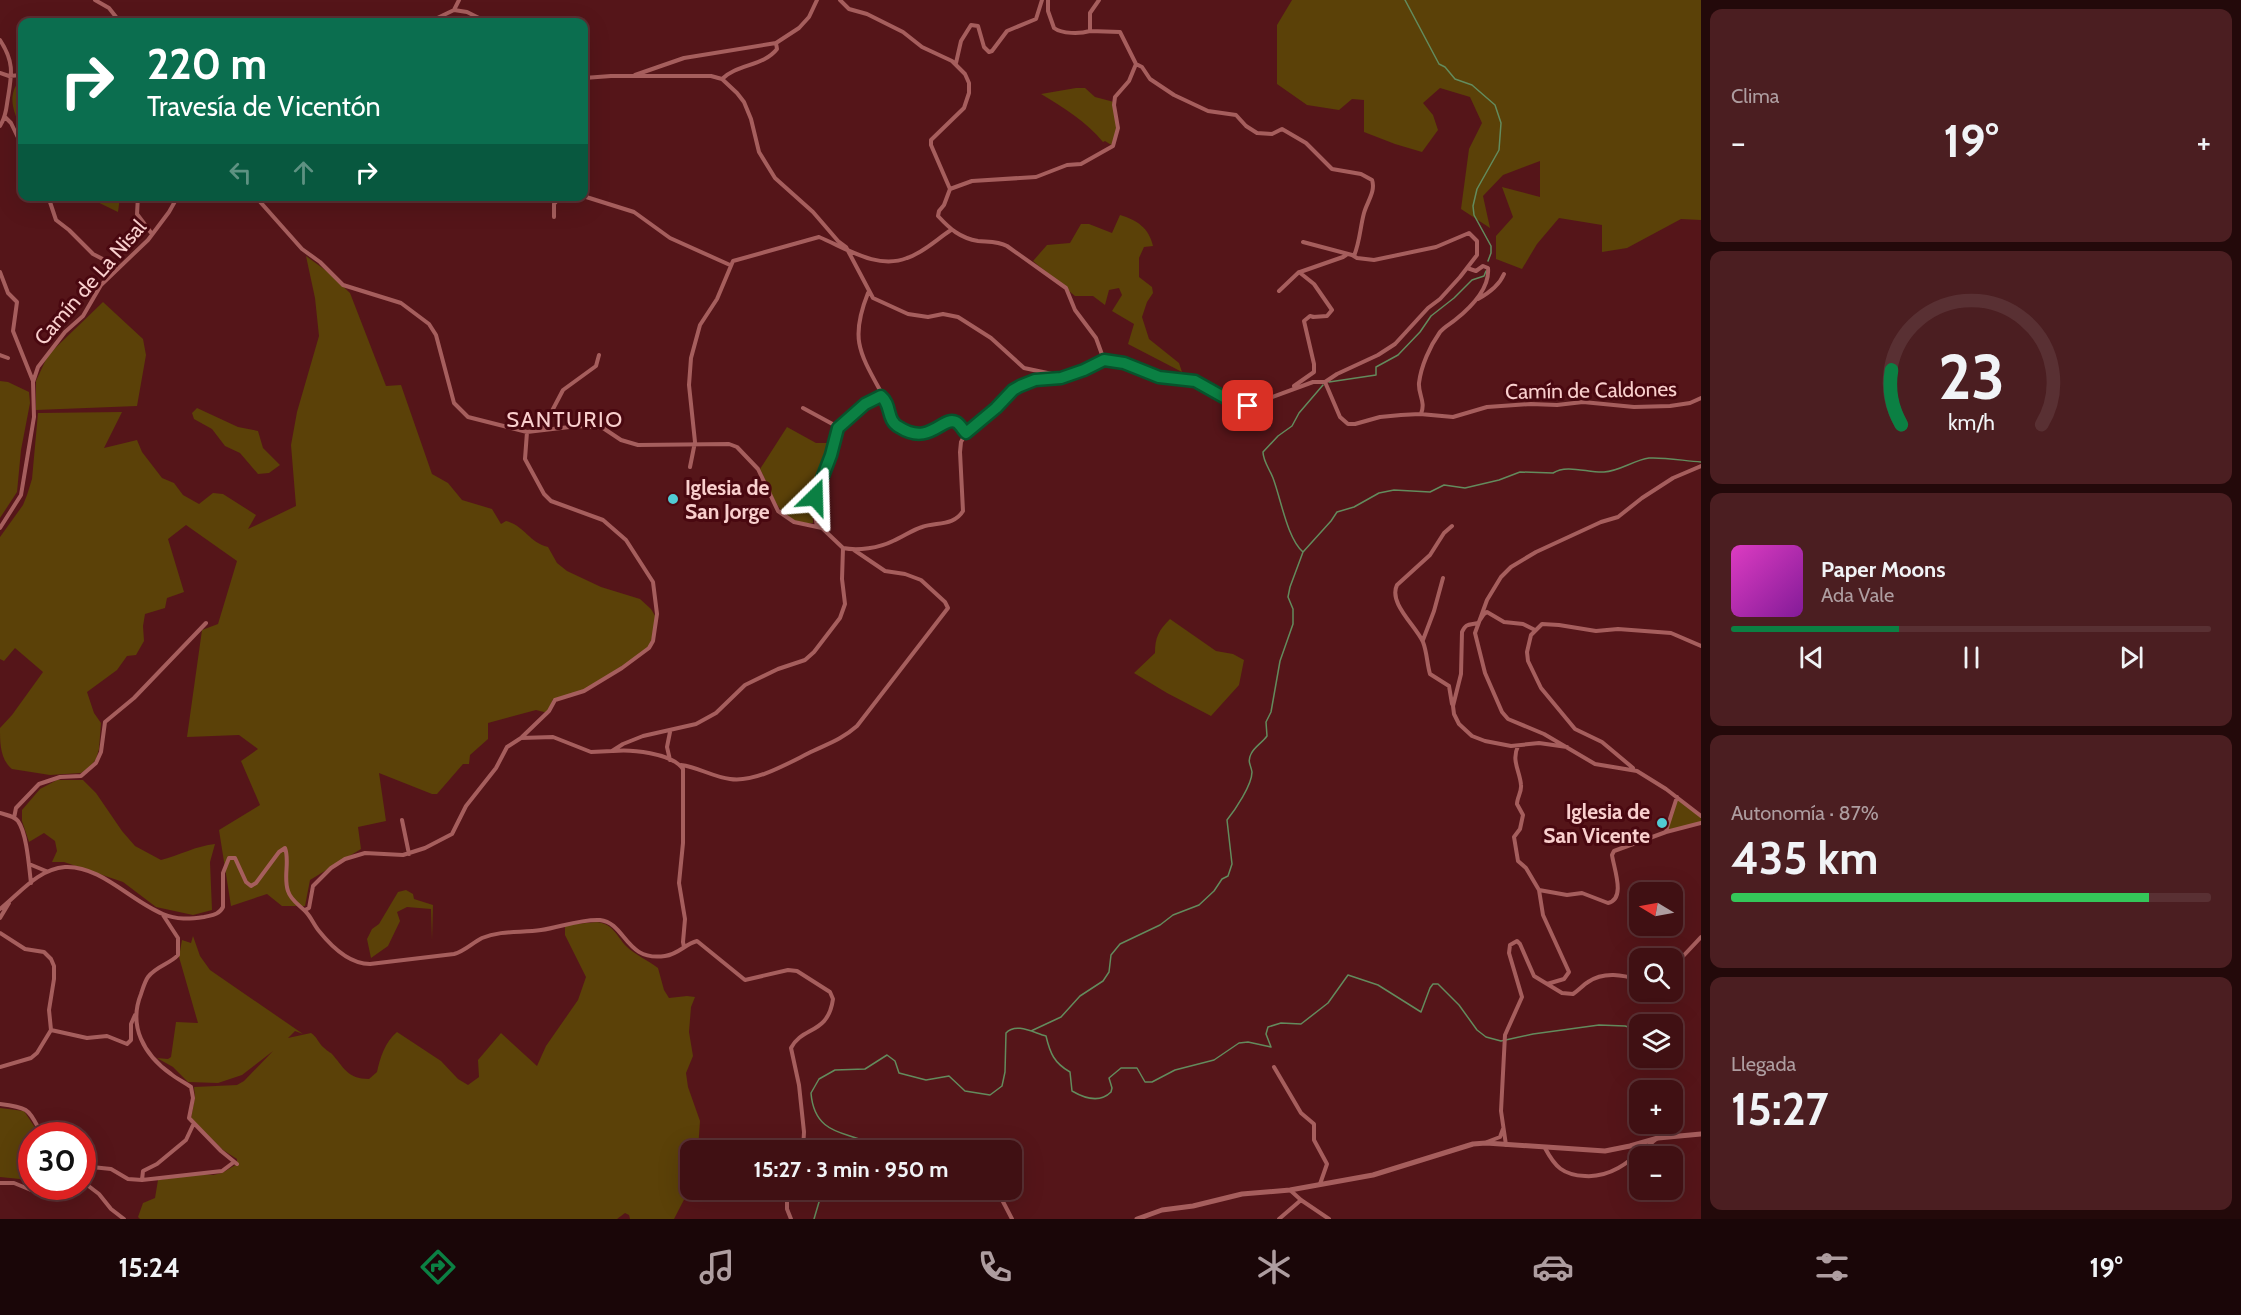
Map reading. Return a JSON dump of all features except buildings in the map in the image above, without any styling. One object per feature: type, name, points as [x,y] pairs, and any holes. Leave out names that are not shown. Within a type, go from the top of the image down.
[{"type":"street","points":[[95,0],[109,8],[117,18]]},
{"type":"street","points":[[454,10],[459,0]]},
{"type":"street","points":[[632,76],[684,58],[776,43],[800,28],[809,17],[817,0]]},
{"type":"street","points":[[840,0],[849,9],[867,14],[903,32],[922,47],[956,63],[965,74],[969,83],[964,108],[931,140],[931,146],[950,189],[938,214],[951,230],[966,238],[1007,246],[1066,288],[1075,310],[1098,341],[1104,360]]},
{"type":"street","points":[[956,63],[961,41],[971,25],[978,26],[984,47],[989,52],[992,51],[1007,31],[1036,19],[1042,0]]},
{"type":"street","points":[[1048,0],[1050,19],[1056,30],[1081,33],[1120,32],[1136,64],[1142,67],[1150,79],[1174,95],[1208,111],[1236,115],[1246,126],[1257,133],[1272,134],[1282,129],[1306,143],[1326,166],[1361,174],[1372,180],[1374,188],[1364,213],[1360,239],[1354,256]]},
{"type":"street","points":[[1090,32],[1090,13],[1099,0]]},
{"type":"street","points":[[437,18],[454,10],[467,12],[479,18]]},
{"type":"street","points":[[0,40],[11,61],[12,76],[5,117],[0,126]]},
{"type":"street","points":[[722,79],[738,68],[771,56],[777,49],[776,43]]},
{"type":"street","points":[[950,189],[982,180],[1036,177],[1067,165],[1081,164],[1102,150],[1110,149],[1118,133],[1115,97],[1130,81],[1136,64]]},
{"type":"street","points":[[0,73],[18,75]]},
{"type":"street","points":[[588,78],[711,76],[722,79],[744,102],[759,152],[775,178],[813,212],[834,238],[849,250],[875,261],[906,259],[951,230]]},
{"type":"street","points":[[5,117],[11,123],[18,138]]},
{"type":"street","points":[[588,198],[634,212],[670,238],[730,265]]},
{"type":"street","points":[[50,201],[56,220],[93,254],[118,267]]},
{"type":"street","points":[[138,201],[137,214],[152,234]]},
{"type":"street","name":"Camín de La Nisal","points":[[0,528],[21,495],[34,417],[33,382],[44,357],[58,344],[65,332],[83,316],[95,293],[152,234],[175,201]]},
{"type":"street","points":[[259,201],[296,244],[332,273],[343,285],[401,303],[429,324],[436,335],[454,403],[463,413],[478,421],[527,432],[594,426],[603,428],[621,440],[638,446],[725,443],[737,447],[758,469],[778,511],[794,522],[827,531],[843,548],[854,550],[886,544],[920,527],[953,522],[959,518],[963,511],[961,442],[966,433],[1020,386],[1035,380],[1061,378],[1104,360],[1124,363],[1159,377],[1195,381],[1242,406],[1256,403],[1313,381],[1325,382],[1395,344],[1428,308],[1440,299],[1477,255],[1477,241],[1469,233],[1436,247],[1374,260],[1365,260],[1303,242]]},
{"type":"street","points":[[554,217],[553,208],[558,201]]},
{"type":"street","points":[[690,466],[695,445],[689,364],[699,328],[728,277],[730,265],[736,260],[816,237],[842,250],[849,250]]},
{"type":"street","points":[[849,250],[869,292],[879,301],[908,314],[925,317],[943,314],[958,316],[991,338],[1024,368],[1057,375],[1061,378]]},
{"type":"street","points":[[1279,291],[1299,272],[1346,254]]},
{"type":"street","points":[[1467,268],[1476,271],[1483,266],[1488,268],[1488,278],[1475,301]]},
{"type":"street","points":[[0,272],[8,293],[17,302],[13,331],[33,382]]},
{"type":"street","points":[[1288,390],[1314,372],[1304,321],[1310,316],[1328,316],[1332,310],[1314,284],[1299,272]]},
{"type":"street","points":[[1421,414],[1424,405],[1419,383],[1428,354],[1440,332],[1475,301],[1491,292],[1504,274]]},
{"type":"street","points":[[869,292],[857,332],[864,361],[881,396],[889,405],[890,418],[893,423],[904,430],[921,435],[929,434],[951,421],[956,422],[966,433]]},
{"type":"street","points":[[0,355],[8,358]]},
{"type":"street","points":[[542,430],[563,390],[596,366],[599,355]]},
{"type":"street","name":"Camín de Caldones","points":[[1325,382],[1340,417],[1348,424],[1380,417],[1421,414],[1453,417],[1487,407],[1584,402],[1634,407],[1670,406],[1690,403],[1701,398]]},
{"type":"street","points":[[817,527],[815,497],[831,455],[838,428],[865,404],[881,396]]},
{"type":"street","points":[[803,408],[838,428]]},
{"type":"street","points":[[305,910],[309,908],[313,886],[331,868],[345,859],[365,853],[409,854],[444,840],[452,834],[466,806],[496,768],[507,747],[521,738],[549,711],[555,700],[584,692],[622,668],[649,648],[654,641],[657,619],[653,582],[626,540],[603,520],[551,501],[544,494],[525,459],[527,432]]},
{"type":"street","points":[[1637,771],[1601,766],[1544,734],[1515,723],[1502,712],[1485,673],[1475,638],[1487,600],[1501,577],[1511,567],[1536,552],[1601,522],[1618,517],[1641,498],[1673,478],[1701,466]]},
{"type":"street","points":[[1452,526],[1444,533],[1431,555],[1395,587],[1397,601],[1410,625],[1422,640],[1430,674],[1449,686],[1454,714],[1459,724],[1472,736],[1505,745],[1539,743],[1565,748],[1568,746]]},
{"type":"street","points":[[612,751],[643,736],[670,731],[707,719],[731,701],[745,685],[778,669],[805,660],[840,618],[845,604],[842,579],[843,548]]},
{"type":"street","points":[[521,738],[553,737],[591,752],[638,750],[727,779],[745,778],[780,769],[841,740],[857,726],[948,608],[921,580],[905,574],[885,571],[854,550]]},
{"type":"street","points":[[1422,640],[1434,611],[1443,578]]},
{"type":"street","points":[[1478,624],[1487,612],[1504,622],[1523,624],[1535,630]]},
{"type":"street","points":[[14,818],[16,808],[39,784],[60,777],[81,776],[96,763],[102,752],[105,722],[134,698],[206,622]]},
{"type":"street","points":[[1454,714],[1454,699],[1461,674],[1462,632],[1464,626],[1469,623],[1478,624]]},
{"type":"street","points":[[1701,646],[1678,635],[1662,632],[1589,630],[1542,624],[1535,630],[1527,652],[1528,661],[1541,688],[1575,729],[1602,742],[1637,771],[1701,816]]},
{"type":"street","points":[[670,731],[667,741],[670,760]]},
{"type":"street","points":[[1505,745],[1514,754]]},
{"type":"street","points":[[1518,746],[1514,754],[1522,786],[1517,804],[1523,815],[1523,822],[1513,842],[1518,861],[1526,868],[1539,890],[1543,915],[1569,972],[1564,979],[1547,984]]},
{"type":"street","points":[[681,765],[683,772],[683,843],[679,883],[686,919],[684,947]]},
{"type":"street","points":[[1666,832],[1677,797]]},
{"type":"street","points":[[0,813],[18,821],[23,835],[31,883]]},
{"type":"street","points":[[402,820],[409,854]]},
{"type":"street","points":[[1539,890],[1567,895],[1582,893],[1612,903],[1618,892],[1612,855],[1614,851],[1666,832],[1701,823]]},
{"type":"street","points":[[0,909],[46,871],[76,867],[92,872],[162,914],[186,919],[218,913],[224,907],[223,873],[229,858],[236,858],[246,882],[251,886],[256,883],[279,852],[285,849],[287,854],[285,880],[293,901],[305,910],[320,933],[335,948],[353,960],[365,964],[454,954],[465,950],[480,939],[495,934],[540,930],[564,924],[598,920],[611,924],[629,945],[646,955],[663,957],[674,954],[694,941],[702,943],[743,979],[749,980],[788,970],[797,971],[833,995],[832,1006],[826,1020],[795,1042],[791,1048],[799,1085],[804,1140]]},
{"type":"street","points":[[29,864],[46,871]]},
{"type":"street","points":[[0,918],[10,901]]},
{"type":"street","points":[[96,1167],[111,1169],[128,1179],[142,1180],[222,1171],[236,1163],[193,1125],[189,1114],[193,1098],[191,1087],[172,1075],[146,1050],[140,1039],[135,1014],[137,1002],[149,976],[178,955],[178,938],[162,914]]},
{"type":"street","points":[[0,933],[25,949],[44,952],[51,958],[54,966],[49,1010],[51,1030],[37,1053],[31,1058],[0,1067]]},
{"type":"street","points":[[1683,956],[1701,937]]},
{"type":"street","points":[[1504,1144],[1501,1111],[1505,1035],[1522,997],[1509,953],[1512,942],[1520,944],[1534,976],[1568,994],[1573,994],[1586,983],[1601,976],[1629,977]]},
{"type":"street","points":[[51,1030],[87,1038],[107,1036],[128,1044],[135,1014]]},
{"type":"street","points":[[1274,1067],[1301,1113],[1314,1124],[1314,1140],[1327,1164],[1320,1184]]},
{"type":"street","points":[[0,1104],[27,1109],[36,1122]]},
{"type":"street","points":[[142,1180],[143,1171],[157,1164],[186,1140],[193,1125]]},
{"type":"street","points":[[1504,1125],[1500,1137],[1504,1144]]},
{"type":"street","points":[[1137,1219],[1162,1210],[1193,1206],[1242,1194],[1290,1190],[1373,1175],[1473,1144],[1615,1150],[1658,1138],[1701,1134]]},
{"type":"street","points":[[1486,1143],[1500,1137]]},
{"type":"street","points":[[1545,1148],[1557,1167],[1568,1175],[1593,1177],[1606,1175],[1620,1168],[1658,1138]]},
{"type":"street","points":[[0,1183],[18,1185]]},
{"type":"street","points":[[1290,1190],[1329,1219]]},
{"type":"street","points":[[96,1194],[124,1219]]},
{"type":"street","points":[[787,1200],[787,1209],[791,1219]]},
{"type":"street","points":[[1002,1200],[1012,1219]]},
{"type":"street","points":[[1279,1219],[1301,1200]]},
{"type":"shaded area","points":[[1292,0],[1701,0],[1701,220],[1681,219],[1627,248],[1602,252],[1602,225],[1559,218],[1537,244],[1522,269],[1496,259],[1496,236],[1513,217],[1502,187],[1540,197],[1540,161],[1503,175],[1483,196],[1490,228],[1461,209],[1469,149],[1482,123],[1470,97],[1440,88],[1423,103],[1433,115],[1438,130],[1422,152],[1364,132],[1364,100],[1352,99],[1339,110],[1307,105],[1277,84],[1277,25]]},
{"type":"shaded area","points":[[18,82],[18,120],[12,100]]},
{"type":"shaded area","points":[[1085,88],[1095,97],[1114,102],[1118,122],[1113,146],[1103,142],[1082,121],[1041,94]]},
{"type":"shaded area","points":[[95,201],[119,201],[118,212]]},
{"type":"shaded area","points":[[1120,215],[1132,219],[1149,234],[1153,246],[1144,247],[1139,258],[1139,277],[1152,287],[1153,293],[1142,317],[1149,339],[1179,363],[1182,372],[1128,344],[1134,324],[1112,311],[1122,295],[1119,288],[1109,290],[1105,305],[1093,296],[1075,296],[1033,261],[1047,245],[1070,243],[1081,224],[1089,224],[1112,233]]},
{"type":"shaded area","points":[[306,256],[328,272],[350,293],[386,386],[401,385],[432,474],[448,483],[462,500],[492,509],[501,524],[506,521],[512,523],[536,542],[548,547],[557,563],[567,571],[601,587],[640,599],[651,609],[657,619],[649,648],[584,691],[553,699],[548,713],[536,710],[488,723],[488,739],[470,755],[469,764],[463,764],[437,794],[379,773],[386,821],[358,827],[361,849],[310,880],[305,906],[282,906],[267,894],[231,906],[219,830],[260,805],[241,761],[258,749],[239,735],[187,737],[202,630],[218,624],[237,561],[186,525],[168,539],[184,592],[167,598],[165,608],[145,614],[144,641],[136,655],[127,656],[117,670],[87,692],[94,713],[101,723],[96,759],[81,773],[50,775],[12,769],[5,760],[2,750],[0,728],[43,672],[15,648],[4,661],[0,659],[0,537],[23,505],[32,479],[38,413],[122,412],[104,448],[137,440],[142,452],[162,478],[174,483],[183,495],[199,504],[213,493],[223,494],[256,515],[248,529],[296,506],[291,445],[297,412],[319,336],[315,298]]},
{"type":"shaded area","points":[[103,302],[143,339],[146,355],[137,406],[36,410],[36,381],[48,355]]},
{"type":"shaded area","points":[[0,381],[8,382],[29,392],[30,403],[21,450],[17,492],[0,518]]},
{"type":"shaded area","points":[[197,408],[238,427],[258,431],[263,448],[280,465],[269,473],[258,474],[240,453],[225,446],[212,429],[194,419],[192,413]]},
{"type":"shaded area","points":[[787,427],[816,443],[832,443],[813,499],[813,523],[801,523],[784,514],[760,469]]},
{"type":"shaded area","points":[[1170,619],[1216,651],[1233,654],[1244,660],[1239,685],[1211,716],[1134,673],[1155,653],[1158,634]]},
{"type":"shaded area","points":[[57,780],[83,780],[96,793],[135,846],[161,860],[215,844],[210,862],[212,910],[193,915],[156,907],[123,882],[64,862],[52,862],[57,851],[55,841],[44,833],[29,842],[22,821],[22,810],[40,789]]},
{"type":"shaded area","points":[[1677,797],[1701,816],[1701,823],[1666,832]]},
{"type":"shaded area","points":[[406,890],[413,894],[414,899],[433,905],[432,940],[431,909],[407,907],[397,912],[400,921],[388,946],[371,958],[367,939],[372,929],[379,924],[398,892]]},
{"type":"shaded area","points":[[597,922],[607,925],[626,946],[658,968],[664,990],[669,998],[695,997],[691,1007],[689,1032],[693,1056],[686,1073],[688,1087],[700,1121],[699,1140],[680,1140],[680,1200],[684,1200],[674,1219],[630,1219],[625,1213],[617,1219],[140,1219],[138,1217],[143,1203],[155,1198],[158,1180],[204,1174],[213,1175],[222,1173],[237,1164],[237,1159],[223,1150],[191,1118],[195,1097],[194,1087],[237,1085],[244,1081],[273,1051],[242,1075],[218,1083],[188,1082],[173,1067],[157,1058],[171,1057],[176,1022],[198,1023],[179,957],[182,940],[191,943],[193,936],[200,956],[210,970],[303,1034],[295,1031],[288,1038],[311,1033],[343,1067],[356,1077],[369,1079],[377,1072],[386,1045],[397,1032],[441,1061],[458,1079],[468,1085],[479,1077],[478,1060],[501,1033],[537,1066],[546,1046],[578,1000],[586,977],[565,935],[565,925]]},
{"type":"shaded area","points":[[0,1108],[24,1111],[31,1122],[18,1122],[18,1179],[0,1177]]},
{"type":"waterway","points":[[1405,0],[1439,64],[1445,67],[1455,79],[1472,85],[1495,105],[1501,123],[1499,150],[1477,189],[1473,206],[1474,215],[1491,246],[1488,261]]},
{"type":"waterway","points":[[1329,382],[1376,375],[1376,367],[1398,355],[1420,332],[1431,316],[1472,280],[1484,276],[1486,271]]},
{"type":"waterway","points":[[1031,1031],[1061,1017],[1080,996],[1103,981],[1109,972],[1111,955],[1120,944],[1160,925],[1173,915],[1199,905],[1214,891],[1222,879],[1228,876],[1232,864],[1227,820],[1249,784],[1252,772],[1249,761],[1251,754],[1267,736],[1266,722],[1271,712],[1280,661],[1293,624],[1293,609],[1288,597],[1303,552],[1297,546],[1289,528],[1263,452],[1278,436],[1292,426],[1299,413],[1323,385]]},
{"type":"waterway","points":[[1303,552],[1337,512],[1354,507],[1379,493],[1394,490],[1430,492],[1444,485],[1465,488],[1499,480],[1520,472],[1553,473],[1565,469],[1604,472],[1649,458],[1701,462]]},
{"type":"waterway","points":[[861,1140],[830,1128],[821,1121],[814,1109],[811,1093],[819,1079],[835,1070],[865,1069],[887,1055],[895,1061],[899,1073],[926,1080],[949,1076],[965,1091],[990,1095],[1002,1086],[1005,1072],[1006,1033],[1020,1028],[1046,1036],[1054,1057],[1070,1072],[1072,1091],[1082,1096],[1097,1098],[1111,1092],[1109,1078],[1121,1068],[1137,1068],[1145,1082],[1152,1082],[1175,1070],[1214,1060],[1239,1043],[1248,1042],[1271,1047],[1266,1034],[1268,1027],[1281,1023],[1301,1024],[1328,1003],[1348,975],[1378,985],[1421,1012],[1430,988],[1433,984],[1438,984],[1459,1005],[1477,1030],[1486,1037],[1501,1041],[1599,1025],[1629,1027]]},
{"type":"waterway","points":[[814,1219],[820,1200]]},
{"type":"place","name":"Iglesia de San Jorge","points":[[673,499]]},
{"type":"place","name":"Iglesia de San Vicente","points":[[1662,823]]},
{"type":"district","name":"SANTURIO","points":[[565,419]]},
{"type":"route","points":[[815,497],[827,468],[838,428],[865,404],[881,396],[889,405],[890,418],[893,423],[904,430],[921,435],[929,434],[951,421],[956,422],[966,433],[1020,386],[1035,380],[1061,378],[1104,360],[1112,360],[1159,377],[1195,381],[1236,404],[1248,406]]}]
